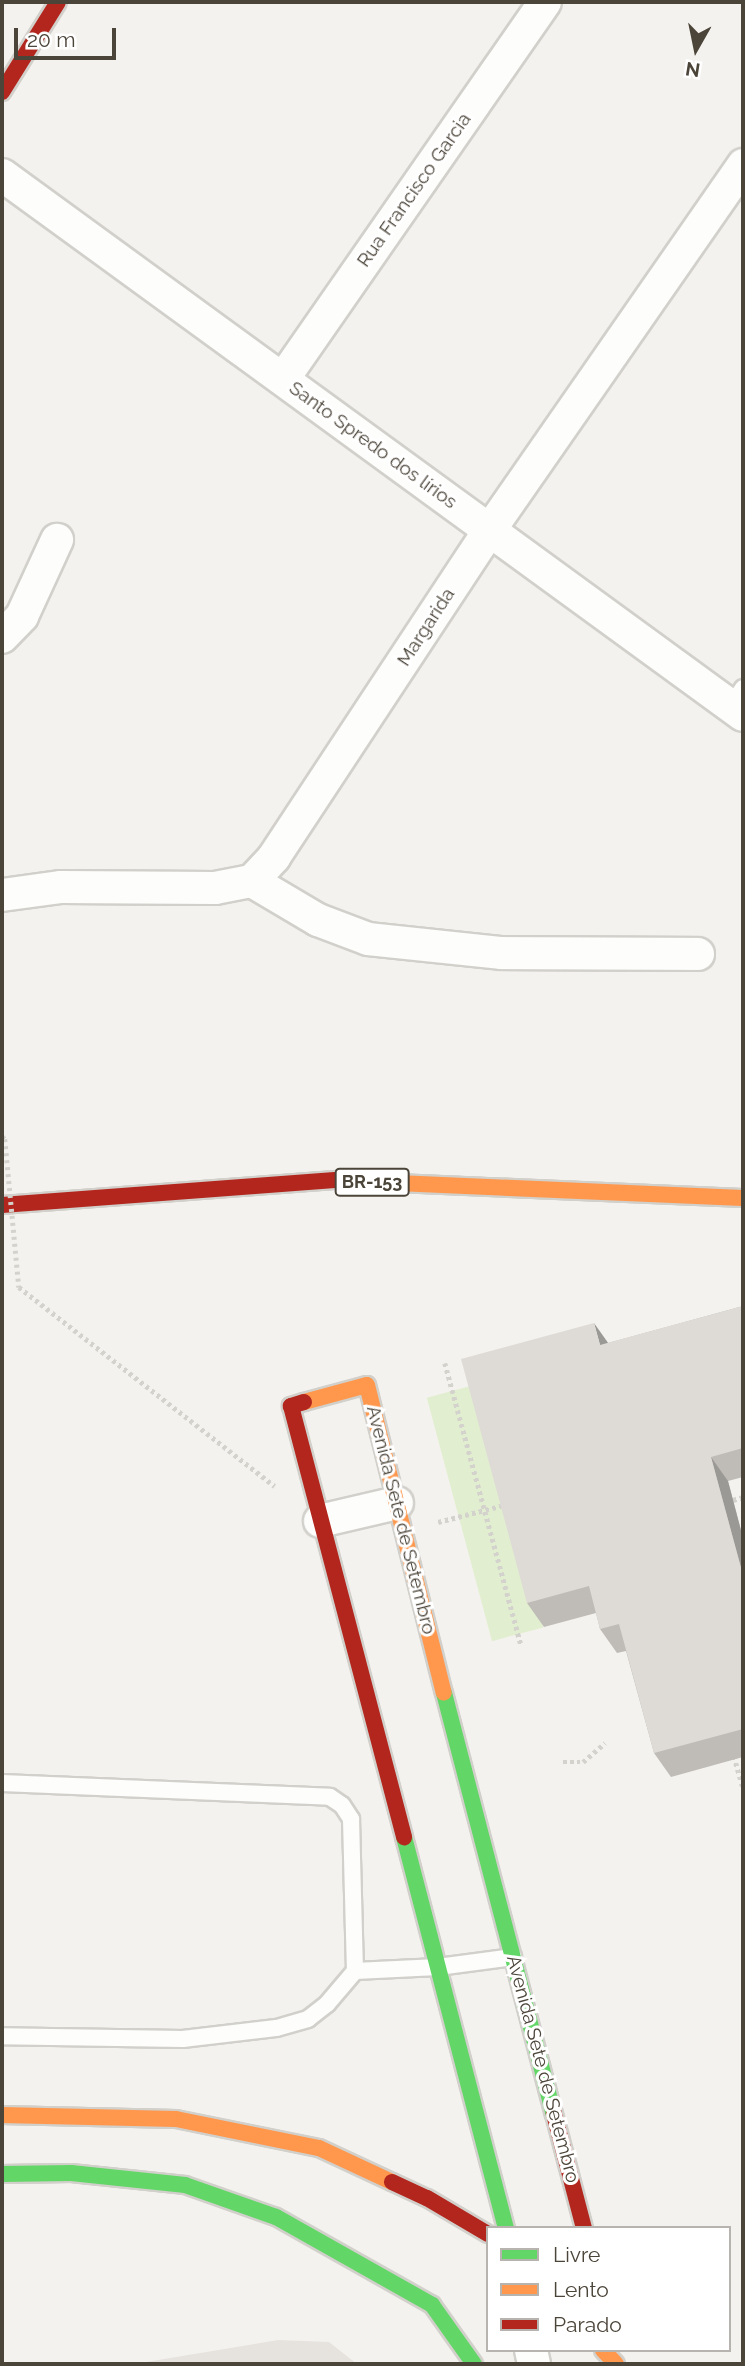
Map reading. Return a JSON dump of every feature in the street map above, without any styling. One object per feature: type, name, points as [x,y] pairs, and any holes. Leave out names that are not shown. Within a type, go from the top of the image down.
[{"type":"main road","points":[[2,92],[58,2]]},
{"type":"main road","name":"BR-153","points":[[2,1206],[338,1180],[743,1198]]},
{"type":"main road","name":"Avenida Sete de Setembro","points":[[505,2226],[292,1406],[368,1385],[583,2226]]},
{"type":"main road","points":[[2,2115],[176,2119],[319,2148],[427,2198],[486,2233]]},
{"type":"main road","points":[[2,2174],[71,2173],[185,2185],[276,2217],[432,2305],[474,2364]]},
{"type":"main road","points":[[605,2352],[618,2364]]},
{"type":"street","name":"Rua Francisco Garcia","points":[[283,379],[545,2]]},
{"type":"street","name":"Margarida","points":[[252,881],[274,857],[489,531],[743,165]]},
{"type":"street","name":"Santo Spredo dos lírios","points":[[2,176],[489,531],[739,703]]},
{"type":"street","points":[[2,636],[22,616],[57,540]]},
{"type":"street","points":[[2,895],[61,887],[215,888],[252,881],[318,920],[368,939],[502,953],[698,954]]},
{"type":"street","points":[[320,1521],[400,1517]]},
{"type":"lane","points":[[2,1783],[330,1797],[342,1805],[351,1819],[355,1971],[327,2004],[308,2019],[276,2028],[183,2039],[2,2036]]},
{"type":"lane","points":[[355,1971],[438,1967],[513,1957]]},
{"type":"path","points":[[3,1138],[19,1287],[277,1488]]},
{"type":"path","points":[[445,1363],[521,1644]]},
{"type":"path","points":[[733,1500],[743,1497]]},
{"type":"path","points":[[400,1517],[485,1510],[510,1503]]},
{"type":"path","points":[[563,1762],[583,1762],[605,1743]]},
{"type":"path","points":[[733,1751],[743,1788]]},
{"type":"green space","points":[[478,1384],[543,1627],[492,1641],[427,1398]]},
{"type":"shaded area","points":[[278,2340],[329,2342],[357,2364],[134,2364]]},
{"type":"building","points":[[743,1306],[743,1448],[711,1457],[743,1575],[743,1729],[654,1753],[619,1624],[600,1629],[589,1586],[527,1603],[461,1359],[594,1323],[600,1345]]},
{"type":"traffic: fast","points":[[444,1693],[554,2114]]},
{"type":"traffic: fast","points":[[404,1837],[505,2226]]},
{"type":"traffic: fast","points":[[2,2174],[71,2173],[185,2185],[276,2217],[432,2305],[474,2364]]},
{"type":"traffic: slow","points":[[397,1183],[743,1198]]},
{"type":"traffic: slow","points":[[304,1402],[367,1385],[444,1693]]},
{"type":"traffic: slow","points":[[2,2115],[176,2119],[319,2148],[392,2182]]},
{"type":"traffic: slow","points":[[605,2352],[616,2364]]},
{"type":"traffic: jam","points":[[2,92],[58,2]]},
{"type":"traffic: jam","points":[[2,1205],[338,1180],[397,1183]]},
{"type":"traffic: jam","points":[[304,1402],[291,1406],[404,1837]]},
{"type":"traffic: jam","points":[[554,2114],[583,2226]]},
{"type":"traffic: jam","points":[[392,2182],[427,2198],[486,2233]]}]
